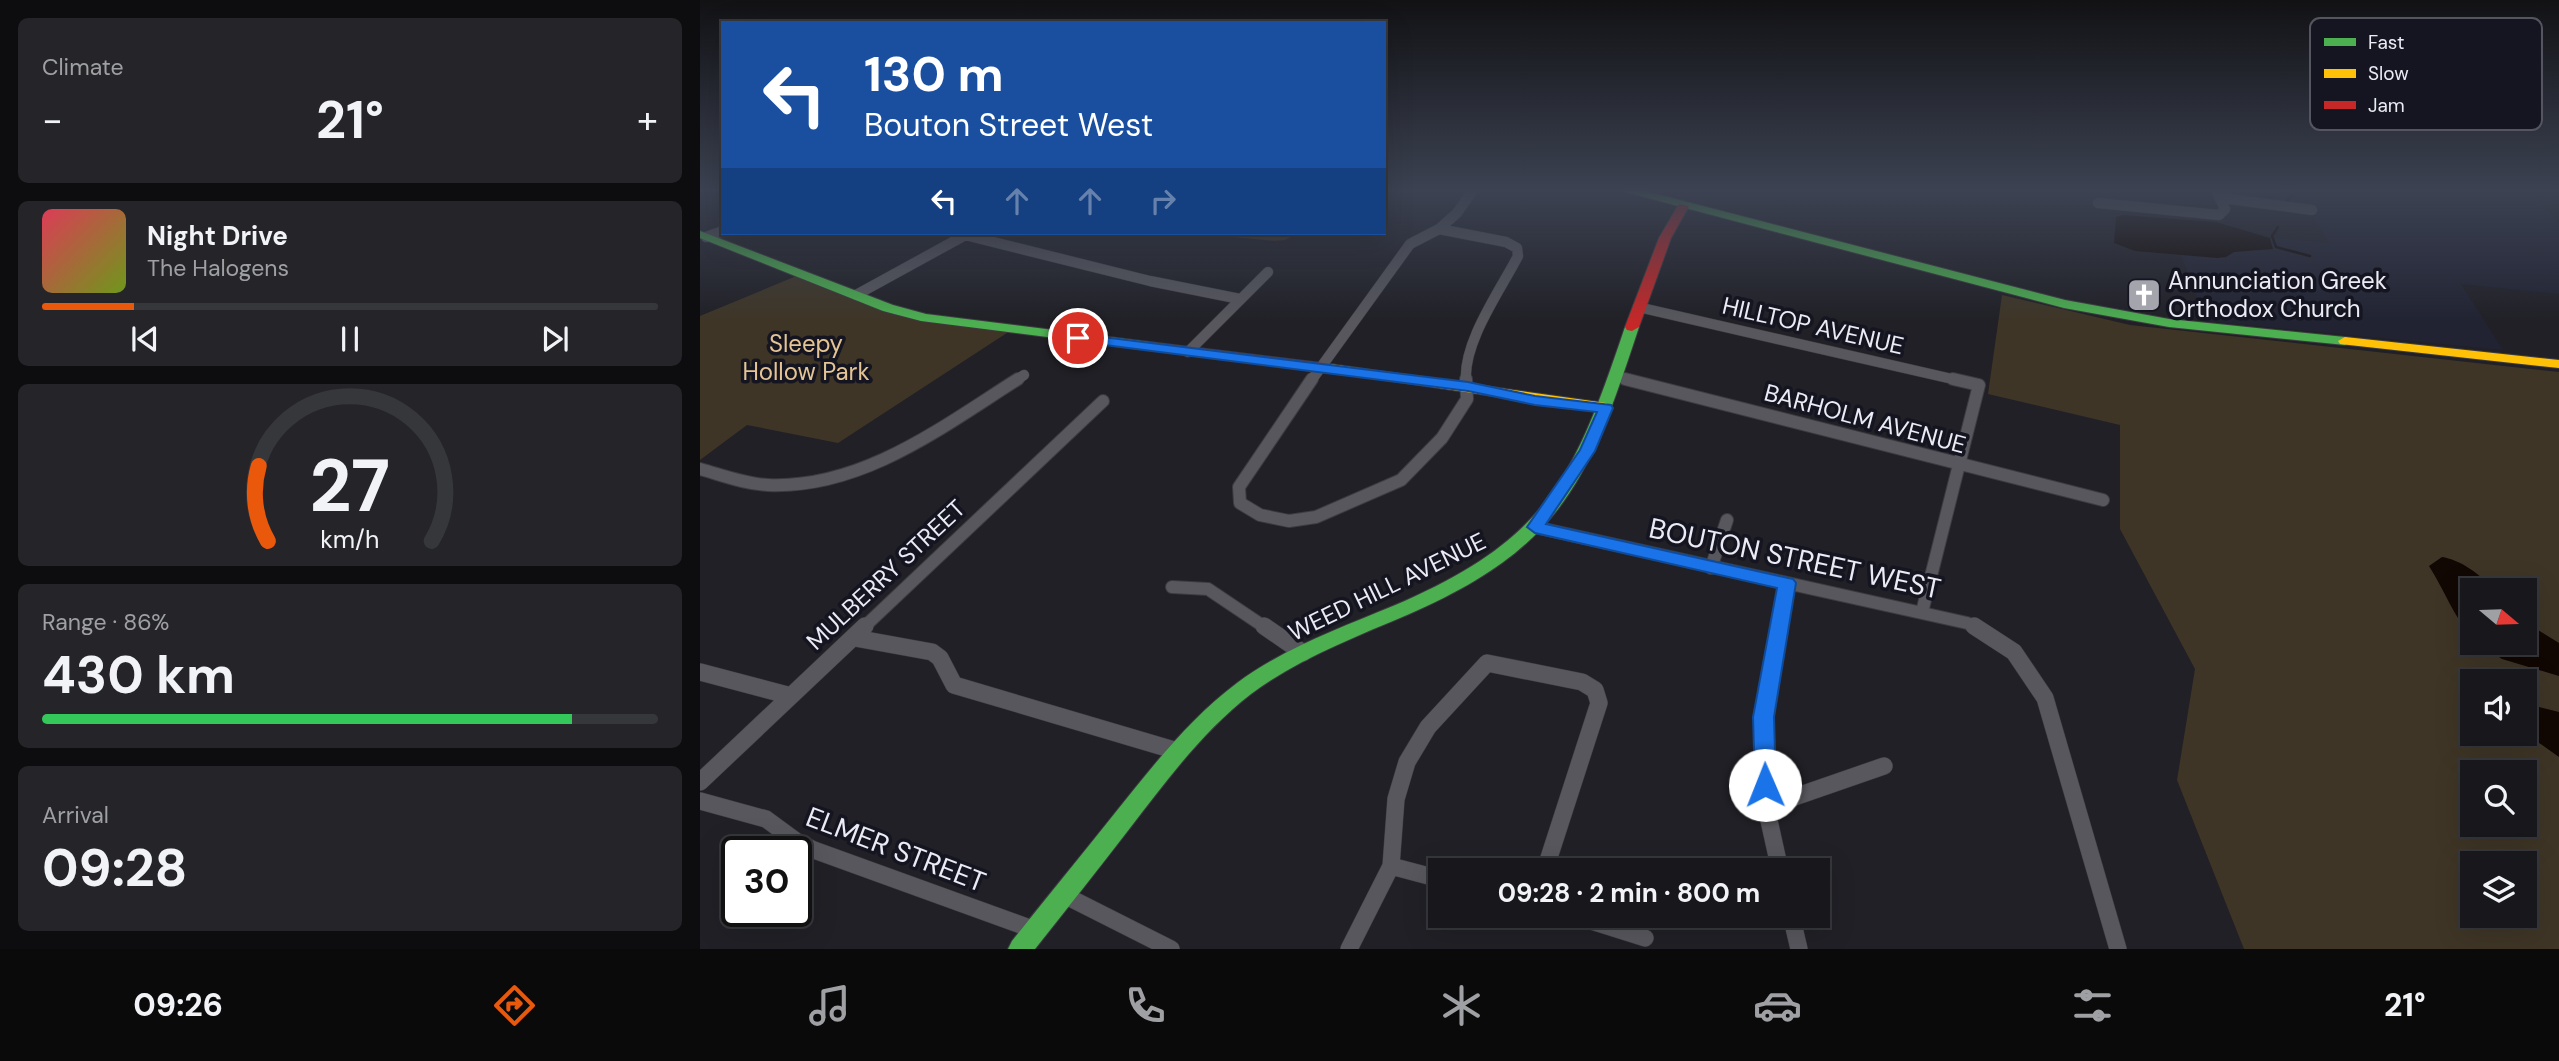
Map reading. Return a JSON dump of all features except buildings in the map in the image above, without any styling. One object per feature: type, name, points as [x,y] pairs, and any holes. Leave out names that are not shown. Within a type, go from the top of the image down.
[{"type":"main road","name":"WEED HILL AVENUE","points":[[1020,949],[1177,751],[1225,702],[1265,674],[1303,653],[1468,578],[1505,555],[1535,527],[1587,451],[1606,408],[1638,307],[1667,234]]},
{"type":"main road","points":[[1795,234],[2117,316],[2559,364]]},
{"type":"main road","points":[[703,235],[888,308],[926,318],[1320,367],[1468,387],[1535,400],[1606,408]]},
{"type":"street","points":[[1429,234],[1410,244],[1320,367],[1238,487],[1240,503],[1260,515],[1289,521],[1316,517],[1401,480],[1442,438],[1467,399],[1465,369],[1470,348],[1518,256],[1517,248],[1506,243],[1465,234]]},
{"type":"street","points":[[856,295],[965,235]]},
{"type":"street","points":[[971,235],[1150,281],[1240,299]]},
{"type":"street","points":[[1188,352],[1268,272]]},
{"type":"street","name":"HILLTOP AVENUE","points":[[1638,307],[1979,385],[1957,465]]},
{"type":"street","points":[[700,469],[767,485],[830,480],[850,475],[923,436],[1024,375]]},
{"type":"street","name":"BARHOLM AVENUE","points":[[1617,377],[2103,500]]},
{"type":"street","name":"MULBERRY STREET","points":[[700,782],[1104,401]]},
{"type":"street","points":[[1922,612],[1957,465]]},
{"type":"street","points":[[1712,568],[1727,520]]},
{"type":"street","name":"BOUTON STREET WEST","points":[[1535,527],[1922,612],[1967,623],[1998,638],[2025,662],[2045,698],[2118,949]]},
{"type":"street","points":[[1777,858],[1766,807],[1763,717],[1787,583]]},
{"type":"street","points":[[1172,587],[1208,589],[1303,653]]},
{"type":"street","points":[[855,638],[932,652],[940,658],[949,680],[954,685],[1177,751]]},
{"type":"street","points":[[1349,949],[1391,866],[1396,799],[1407,762],[1428,727],[1487,663],[1582,682],[1595,690],[1599,703],[1549,858]]},
{"type":"street","points":[[700,672],[791,696]]},
{"type":"street","points":[[1766,807],[1884,766]]},
{"type":"street","name":"ELMER STREET","points":[[700,801],[766,820],[796,842],[814,850],[1035,930]]},
{"type":"street","points":[[1391,866],[1428,876]]},
{"type":"street","points":[[1064,895],[1171,949]]},
{"type":"street","points":[[1613,928],[1645,938]]},
{"type":"street","points":[[1794,928],[1799,949]]},
{"type":"shaded area","points":[[2115,234],[2257,234],[2270,238],[2273,249],[2234,252],[2217,258],[2135,251],[2114,243]]},
{"type":"shaded area","points":[[2173,234],[2235,234],[2329,243],[2324,234],[2559,234],[2559,294],[2461,284],[2503,350],[2206,321]]},
{"type":"shaded area","points":[[2442,557],[2455,561],[2482,578],[2460,578],[2460,620],[2455,612],[2429,566]]},
{"type":"shaded area","points":[[2538,630],[2559,643],[2559,676],[2537,669],[2496,655],[2537,655]]},
{"type":"shaded area","points":[[2537,706],[2559,712],[2559,757],[2537,741]]},
{"type":"green space","points":[[1212,235],[1294,235],[1285,240]]},
{"type":"green space","name":"Sleepy Hollow Park","points":[[801,274],[888,308],[1013,329],[838,443],[747,425],[700,460],[700,316]]},
{"type":"green space","points":[[2002,295],[2130,325],[2559,372],[2559,949],[2244,949],[2177,780],[2195,669],[2120,529],[2120,425],[1988,394]]},
{"type":"waterway","points":[[2273,234],[2276,247],[2310,256]]},
{"type":"traffic: fast","points":[[701,234],[888,308],[926,318],[1149,346]]},
{"type":"traffic: fast","points":[[1798,234],[2064,304],[2169,323],[2345,341]]},
{"type":"traffic: fast","points":[[1020,949],[1165,767],[1227,702],[1263,676],[1301,654],[1419,602],[1473,574],[1506,552],[1536,526],[1570,483],[1583,458],[1605,406],[1632,327]]},
{"type":"traffic: slow","points":[[2345,341],[2559,364]]},
{"type":"traffic: slow","points":[[1330,368],[1606,408]]},
{"type":"traffic: jam","points":[[1632,327],[1667,234]]},
{"type":"traffic: jam","points":[[1149,346],[1330,368]]},
{"type":"place","name":"Annunciation Greek Orthodox Church","points":[[2144,295]]},
{"type":"route","points":[[1078,338],[1320,367],[1468,387],[1535,400],[1606,408],[1587,451],[1535,527],[1787,583],[1763,717],[1765,785]]}]
